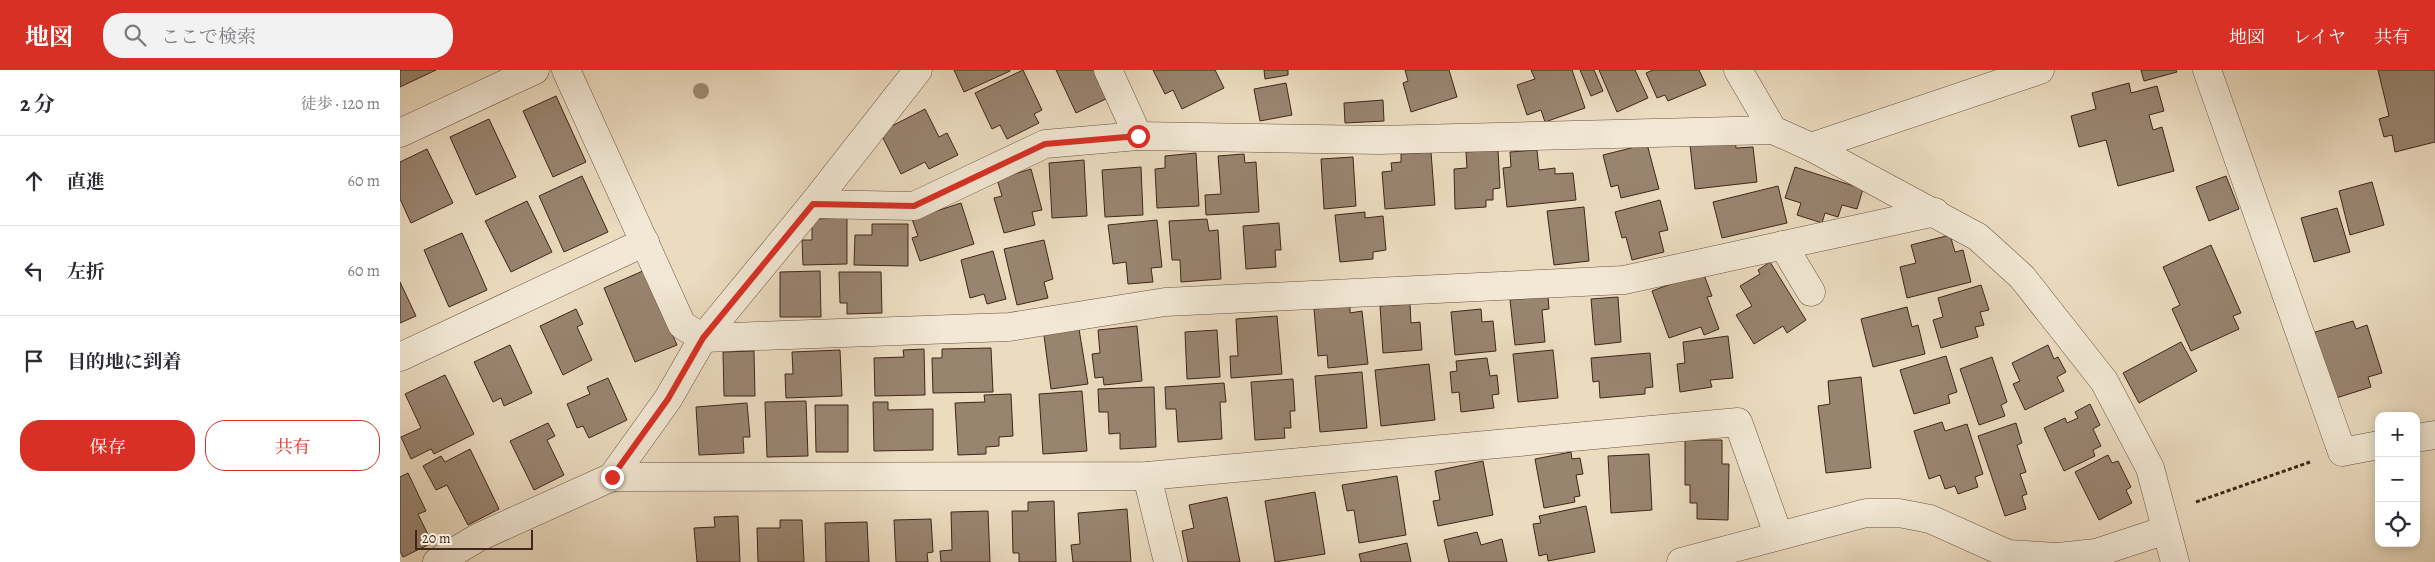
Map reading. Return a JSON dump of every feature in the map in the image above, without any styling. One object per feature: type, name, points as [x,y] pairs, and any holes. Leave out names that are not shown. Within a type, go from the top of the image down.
[{"type":"street","points":[[400,133],[535,70]]},
{"type":"street","points":[[566,70],[682,325],[703,338],[1009,327],[1165,302],[1624,280],[1935,212]]},
{"type":"street","points":[[612,477],[668,399],[703,338],[813,204],[918,70]]},
{"type":"street","points":[[1108,70],[1138,136]]},
{"type":"street","points":[[1738,70],[1773,130]]},
{"type":"street","points":[[1811,147],[2040,70]]},
{"type":"street","points":[[2207,70],[2342,452],[2375,446]]},
{"type":"street","points":[[813,204],[914,206],[1045,144],[1138,136],[1379,140],[1773,130],[1811,147],[1935,212],[1978,237],[2022,277],[2104,381],[2150,468],[2175,562]]},
{"type":"street","points":[[400,357],[645,242]]},
{"type":"street","points":[[1783,245],[1811,292]]},
{"type":"street","points":[[437,562],[479,537],[612,477],[1147,476],[1738,422],[1778,534]]},
{"type":"street","points":[[2420,437],[2435,435]]},
{"type":"street","points":[[1147,476],[1168,562]]},
{"type":"street","points":[[1681,562],[1751,553],[1778,534],[1866,512],[1899,513],[1930,519],[2008,554],[2058,557],[2096,553],[2164,522]]},
{"type":"path","points":[[2164,522],[2342,452]]},
{"type":"building","points":[[400,70],[436,70],[400,87]]},
{"type":"building","points":[[954,70],[1010,70],[1010,71],[964,92]]},
{"type":"building","points":[[1023,70],[1042,110],[1034,114],[1039,123],[1007,139],[1000,125],[992,129],[975,93]]},
{"type":"building","points":[[1056,70],[1095,70],[1108,98],[1076,113]]},
{"type":"building","points":[[1153,70],[1215,70],[1224,88],[1182,109],[1173,90],[1165,94]]},
{"type":"building","points":[[1264,70],[1288,70],[1288,75],[1265,79]]},
{"type":"building","points":[[1405,70],[1449,70],[1457,97],[1411,112],[1403,83],[1408,81]]},
{"type":"building","points":[[1531,70],[1572,70],[1585,108],[1545,122],[1541,110],[1527,115],[1517,85],[1535,79]]},
{"type":"building","points":[[1580,70],[1594,70],[1603,91],[1591,96]]},
{"type":"building","points":[[1599,70],[1635,70],[1648,98],[1617,112]]},
{"type":"building","points":[[1653,70],[1699,70],[1706,85],[1668,101],[1665,95],[1657,98],[1646,73]]},
{"type":"building","points":[[2141,70],[2176,70],[2177,72],[2144,81]]},
{"type":"building","points":[[2378,70],[2435,70],[2435,142],[2395,152],[2392,135],[2384,137],[2379,119],[2389,116]]},
{"type":"building","points":[[1286,83],[1292,115],[1260,121],[1254,89]]},
{"type":"building","points":[[2129,83],[2131,93],[2157,86],[2164,111],[2149,115],[2153,130],[2162,127],[2174,171],[2118,186],[2106,140],[2079,147],[2071,116],[2096,109],[2092,93]]},
{"type":"building","points":[[556,96],[586,162],[553,177],[523,111]]},
{"type":"building","points":[[1383,100],[1384,121],[1345,123],[1344,103]]},
{"type":"building","points":[[925,109],[939,137],[947,133],[958,155],[929,169],[925,162],[901,174],[880,132]]},
{"type":"building","points":[[489,119],[516,177],[476,195],[450,137]]},
{"type":"building","points":[[1735,139],[1736,148],[1753,147],[1757,182],[1695,189],[1690,145]]},
{"type":"building","points":[[1647,144],[1659,189],[1621,198],[1618,185],[1611,187],[1603,155]]},
{"type":"building","points":[[427,149],[453,203],[411,223],[400,199],[400,162]]},
{"type":"building","points":[[1498,150],[1500,188],[1493,189],[1493,200],[1486,200],[1486,207],[1455,209],[1454,169],[1467,168],[1466,152]]},
{"type":"building","points":[[1537,150],[1539,170],[1555,168],[1555,174],[1573,173],[1576,200],[1507,207],[1503,168],[1511,167],[1510,152]]},
{"type":"building","points":[[1431,152],[1435,205],[1385,209],[1382,172],[1392,171],[1391,163],[1401,162],[1401,154]]},
{"type":"building","points":[[1196,153],[1199,206],[1157,208],[1155,169],[1165,168],[1165,156]]},
{"type":"building","points":[[1244,154],[1245,163],[1256,162],[1259,212],[1206,215],[1205,195],[1221,194],[1218,156]]},
{"type":"building","points":[[1353,157],[1356,206],[1324,209],[1321,159]]},
{"type":"building","points":[[1084,160],[1087,216],[1052,218],[1049,163]]},
{"type":"building","points":[[1141,167],[1143,215],[1105,217],[1102,170]]},
{"type":"building","points":[[1795,167],[1863,189],[1857,209],[1842,205],[1838,217],[1825,213],[1822,223],[1797,215],[1801,203],[1785,198]]},
{"type":"building","points":[[1031,169],[1042,210],[1032,212],[1035,225],[1004,233],[994,198],[1002,196],[997,179]]},
{"type":"building","points":[[582,176],[608,232],[564,252],[539,196]]},
{"type":"building","points":[[2226,176],[2239,209],[2209,221],[2196,187]]},
{"type":"building","points":[[2372,182],[2384,225],[2350,235],[2339,191]]},
{"type":"building","points":[[1778,186],[1787,223],[1722,238],[1713,202]]},
{"type":"building","points":[[1660,200],[1668,230],[1659,232],[1664,252],[1632,260],[1626,237],[1622,238],[1615,212]]},
{"type":"building","points":[[527,201],[552,252],[511,272],[485,221]]},
{"type":"building","points":[[961,203],[974,244],[920,261],[912,238],[918,236],[912,219]]},
{"type":"building","points":[[1584,207],[1589,261],[1554,265],[1547,211]]},
{"type":"building","points":[[2337,208],[2350,252],[2314,262],[2301,218]]},
{"type":"building","points":[[1365,212],[1365,218],[1383,216],[1386,250],[1373,252],[1373,259],[1340,262],[1335,215]]},
{"type":"building","points":[[847,218],[847,264],[803,265],[802,240],[812,240],[812,219]]},
{"type":"building","points":[[1207,219],[1209,231],[1218,230],[1221,279],[1181,282],[1180,260],[1172,260],[1169,221]]},
{"type":"building","points":[[1157,220],[1162,267],[1151,268],[1153,282],[1128,284],[1126,262],[1113,264],[1108,225]]},
{"type":"building","points":[[1279,223],[1281,250],[1275,250],[1276,267],[1246,269],[1243,226]]},
{"type":"building","points":[[872,224],[908,224],[908,266],[854,265],[855,235],[872,235]]},
{"type":"building","points":[[462,233],[487,290],[449,307],[424,250]]},
{"type":"building","points":[[1950,235],[1955,252],[1963,250],[1971,282],[1907,298],[1900,267],[1916,263],[1911,245]]},
{"type":"building","points":[[1044,240],[1053,279],[1044,282],[1048,298],[1017,305],[1004,249]]},
{"type":"building","points":[[2211,245],[2241,313],[2233,316],[2239,329],[2191,351],[2172,309],[2180,305],[2163,267]]},
{"type":"building","points":[[993,251],[1006,299],[987,304],[984,294],[970,298],[961,260]]},
{"type":"building","points":[[1770,262],[1806,320],[1787,333],[1783,326],[1754,344],[1736,315],[1752,306],[1740,286],[1760,274],[1758,270]]},
{"type":"building","points":[[645,270],[677,345],[635,362],[604,288]]},
{"type":"building","points":[[820,271],[821,317],[780,317],[780,272]]},
{"type":"building","points":[[839,272],[881,272],[882,313],[847,314],[847,303],[840,303]]},
{"type":"building","points":[[1703,272],[1712,296],[1707,297],[1719,329],[1704,335],[1701,327],[1669,338],[1652,291]]},
{"type":"building","points":[[400,282],[416,316],[400,323]]},
{"type":"building","points":[[1981,285],[1989,310],[1980,312],[1984,325],[1975,327],[1978,337],[1941,348],[1933,320],[1943,317],[1938,298]]},
{"type":"building","points":[[1548,296],[1549,309],[1542,310],[1545,342],[1515,345],[1510,300]]},
{"type":"building","points":[[1618,297],[1621,342],[1595,345],[1591,299]]},
{"type":"building","points":[[1410,304],[1411,323],[1420,322],[1422,350],[1383,353],[1380,306]]},
{"type":"building","points":[[1350,306],[1350,313],[1362,311],[1368,364],[1328,368],[1327,355],[1318,356],[1314,309]]},
{"type":"building","points":[[1907,307],[1912,327],[1918,325],[1925,354],[1873,367],[1861,319]]},
{"type":"building","points":[[576,309],[583,324],[577,327],[592,360],[563,375],[540,326]]},
{"type":"building","points":[[1481,309],[1482,322],[1493,321],[1496,351],[1455,355],[1451,312]]},
{"type":"building","points":[[1277,316],[1282,374],[1231,378],[1230,356],[1238,356],[1236,319]]},
{"type":"building","points":[[2353,321],[2356,329],[2367,325],[2382,373],[2368,377],[2371,387],[2333,399],[2312,333]]},
{"type":"building","points":[[1137,326],[1142,381],[1104,385],[1103,377],[1095,378],[1092,354],[1100,353],[1098,330]]},
{"type":"building","points":[[1043,328],[1079,329],[1088,384],[1051,389]]},
{"type":"building","points":[[1217,330],[1220,377],[1187,379],[1185,332]]},
{"type":"building","points":[[1728,336],[1733,378],[1710,380],[1712,387],[1680,392],[1677,364],[1685,363],[1683,342]]},
{"type":"building","points":[[2181,342],[2197,371],[2139,403],[2123,373]]},
{"type":"building","points":[[510,345],[532,393],[504,406],[501,398],[493,402],[474,362]]},
{"type":"building","points":[[2048,345],[2054,359],[2058,357],[2066,372],[2057,377],[2064,391],[2025,410],[2013,384],[2020,381],[2012,363]]},
{"type":"building","points":[[991,348],[993,392],[933,393],[932,358],[942,358],[942,349]]},
{"type":"building","points":[[924,349],[925,395],[875,396],[874,358],[904,357],[903,350]]},
{"type":"building","points":[[840,350],[842,396],[786,398],[785,374],[793,374],[792,352]]},
{"type":"building","points":[[1553,350],[1558,398],[1518,402],[1513,354]]},
{"type":"building","points":[[754,351],[755,396],[724,396],[723,352]]},
{"type":"building","points":[[1650,353],[1653,387],[1645,388],[1645,394],[1600,398],[1599,381],[1593,382],[1591,358]]},
{"type":"building","points":[[1946,356],[1957,392],[1948,395],[1950,403],[1914,414],[1900,370]]},
{"type":"building","points":[[1992,357],[2007,402],[2001,405],[2005,416],[1979,425],[1960,369]]},
{"type":"building","points":[[1487,358],[1490,376],[1497,375],[1499,394],[1492,395],[1494,408],[1461,412],[1459,392],[1452,393],[1450,372],[1457,371],[1456,361]]},
{"type":"building","points":[[1429,364],[1435,420],[1381,426],[1375,370]]},
{"type":"building","points":[[1362,372],[1367,428],[1320,432],[1315,376]]},
{"type":"building","points":[[445,375],[474,434],[434,454],[431,449],[411,459],[401,437],[421,428],[405,394]]},
{"type":"building","points":[[1861,377],[1871,468],[1826,473],[1818,406],[1830,404],[1828,381]]},
{"type":"building","points":[[608,378],[627,420],[589,438],[583,426],[577,428],[567,404],[590,394],[587,387]]},
{"type":"building","points":[[1293,379],[1295,411],[1290,411],[1291,428],[1284,428],[1285,438],[1255,440],[1251,382]]},
{"type":"building","points":[[1224,383],[1226,402],[1220,402],[1222,439],[1178,442],[1176,409],[1166,409],[1165,387]]},
{"type":"building","points":[[1154,387],[1156,447],[1120,449],[1120,433],[1109,434],[1108,412],[1099,412],[1098,389]]},
{"type":"building","points":[[1082,391],[1087,451],[1043,454],[1039,394]]},
{"type":"building","points":[[1011,394],[1013,436],[999,437],[999,446],[986,447],[986,454],[958,455],[955,403],[985,402],[984,395]]},
{"type":"building","points":[[806,401],[808,456],[767,457],[765,402]]},
{"type":"building","points":[[873,402],[888,402],[888,410],[933,409],[933,450],[874,451]]},
{"type":"building","points":[[747,403],[750,437],[743,437],[744,453],[699,455],[696,407]]},
{"type":"building","points":[[2090,404],[2100,425],[2093,429],[2101,446],[2093,450],[2095,456],[2064,471],[2044,428],[2065,418],[2067,423],[2078,418],[2075,412]]},
{"type":"building","points":[[815,405],[848,405],[848,452],[816,452]]},
{"type":"building","points":[[1942,422],[1945,431],[1967,424],[1983,474],[1975,477],[1978,487],[1958,494],[1955,486],[1945,489],[1940,475],[1929,479],[1914,431]]},
{"type":"building","points":[[548,423],[555,436],[547,440],[564,475],[534,490],[510,441]]},
{"type":"building","points":[[2016,423],[2022,443],[2017,445],[2026,472],[2020,474],[2027,494],[2022,496],[2026,509],[2005,516],[1978,436]]},
{"type":"building","points":[[1685,440],[1722,440],[1722,464],[1729,464],[1728,520],[1697,519],[1697,503],[1690,503],[1690,485],[1685,485]]},
{"type":"building","points":[[470,449],[499,509],[468,525],[447,485],[436,490],[423,466],[441,456],[445,462]]},
{"type":"building","points":[[1571,452],[1572,459],[1580,458],[1583,474],[1576,475],[1580,496],[1574,497],[1575,502],[1544,508],[1535,459]]},
{"type":"building","points":[[1649,454],[1652,510],[1611,513],[1608,456]]},
{"type":"building","points":[[2108,455],[2112,463],[2118,461],[2131,487],[2126,490],[2132,503],[2099,520],[2075,472]]},
{"type":"building","points":[[1483,461],[1493,515],[1438,526],[1433,501],[1440,500],[1435,471]]},
{"type":"building","points":[[408,473],[426,511],[418,514],[432,543],[403,557],[400,551],[400,477]]},
{"type":"building","points":[[1397,476],[1406,535],[1359,543],[1354,510],[1347,511],[1342,485]]},
{"type":"building","points":[[1315,492],[1325,554],[1275,562],[1265,501]]},
{"type":"building","points":[[1227,497],[1240,562],[1188,562],[1182,531],[1194,528],[1189,505]]},
{"type":"building","points":[[1054,501],[1056,562],[1019,562],[1019,553],[1013,553],[1012,511],[1028,511],[1028,502]]},
{"type":"building","points":[[1586,506],[1595,552],[1548,561],[1547,554],[1539,556],[1533,524],[1541,523],[1539,516]]},
{"type":"building","points":[[1127,509],[1131,562],[1073,562],[1071,545],[1080,544],[1078,513]]},
{"type":"building","points":[[988,511],[990,562],[941,562],[940,551],[952,550],[951,512]]},
{"type":"building","points":[[738,516],[740,562],[697,562],[694,528],[715,527],[714,517]]},
{"type":"building","points":[[931,519],[933,552],[927,553],[928,562],[896,562],[894,520]]},
{"type":"building","points":[[780,520],[802,520],[804,562],[758,562],[757,528],[780,528]]},
{"type":"building","points":[[867,522],[869,562],[826,562],[825,523]]},
{"type":"building","points":[[1477,532],[1481,545],[1502,539],[1507,562],[1449,562],[1444,540]]},
{"type":"building","points":[[1407,543],[1411,562],[1361,562],[1359,554]]},
{"type":"route","points":[[612,477],[668,399],[703,338],[813,204],[914,206],[1045,144],[1138,136]]}]
